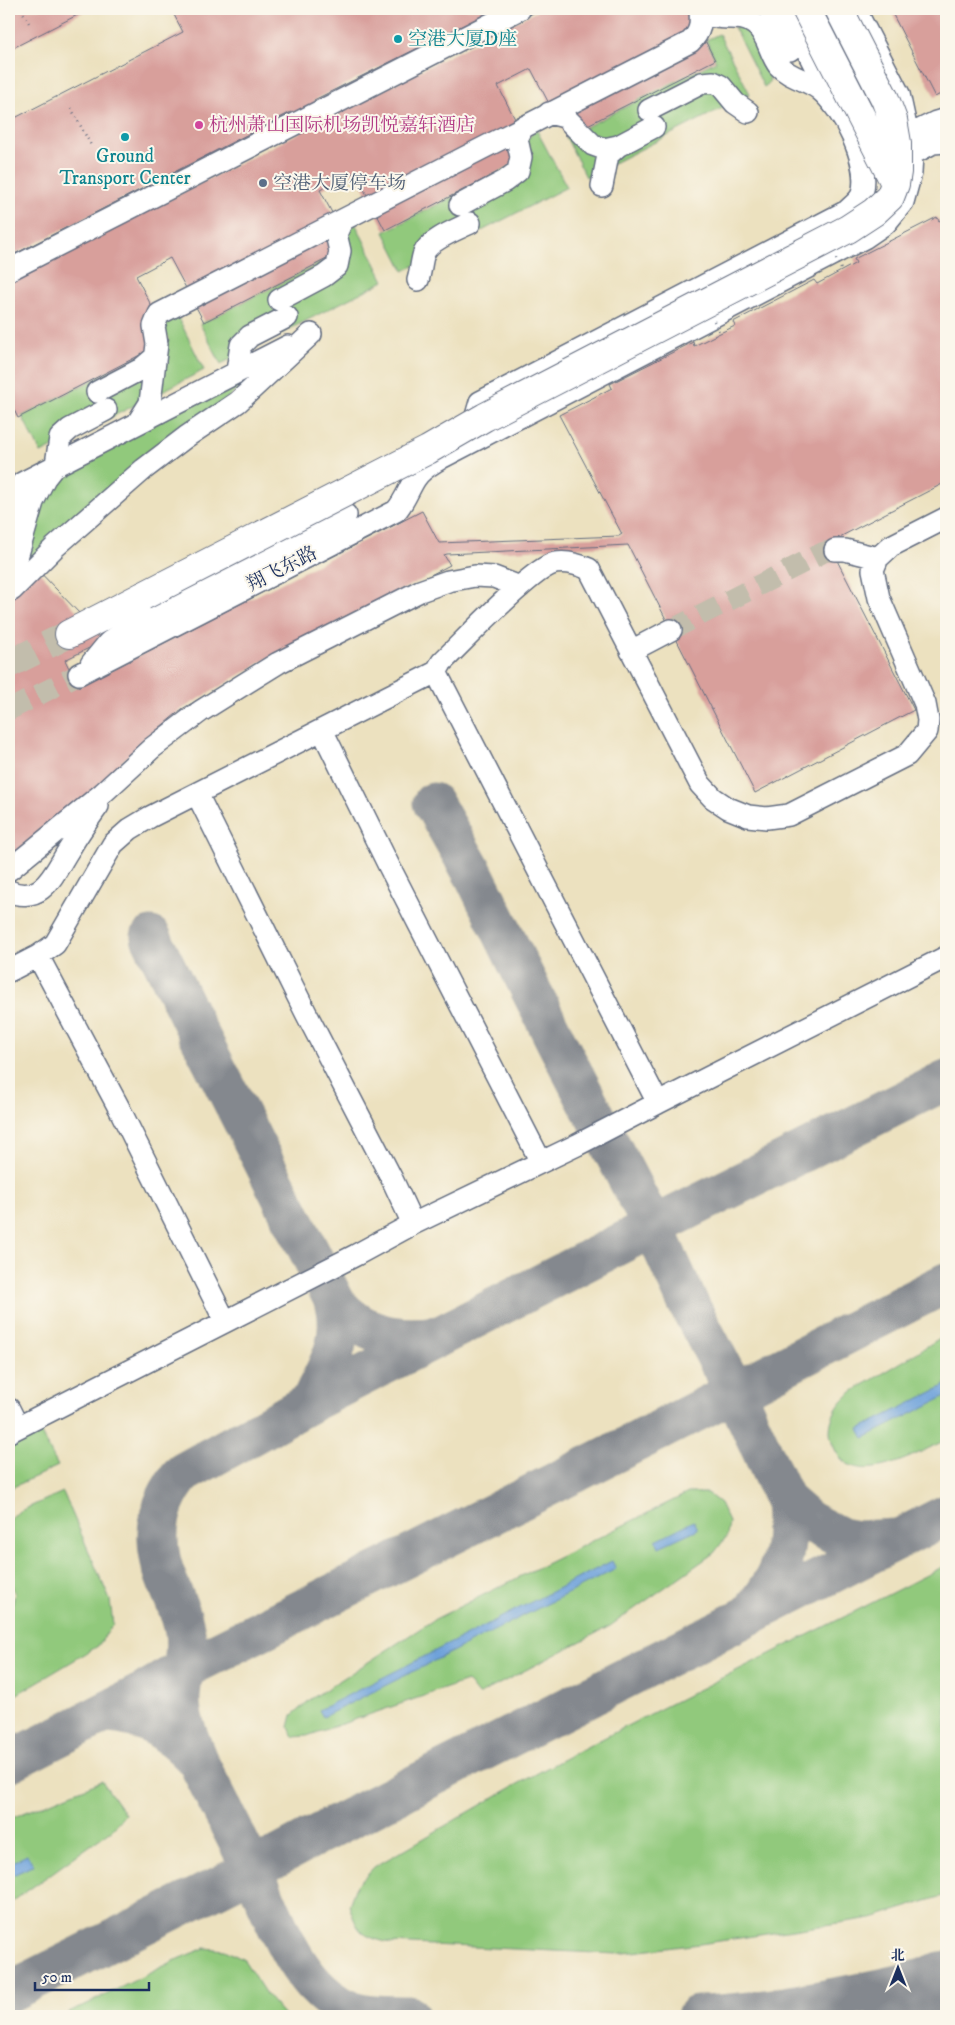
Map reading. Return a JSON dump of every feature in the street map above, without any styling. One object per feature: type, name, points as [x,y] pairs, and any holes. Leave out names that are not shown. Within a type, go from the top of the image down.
[{"type":"main road","points":[[806,9],[896,184]]},
{"type":"main road","points":[[69,634],[308,513],[428,450],[494,412],[848,229],[874,212],[890,197],[896,184],[897,143],[893,120],[885,99],[840,9]]},
{"type":"street","points":[[467,445],[480,402],[847,211],[861,196],[865,178],[861,157],[833,102],[795,61],[754,24],[745,19],[709,16],[701,9]]},
{"type":"street","points":[[138,422],[150,403],[157,344],[154,326],[160,314],[690,42],[698,34],[701,23],[701,9]]},
{"type":"street","points":[[769,9],[806,81],[818,88],[833,102]]},
{"type":"street","points":[[786,9],[795,61]]},
{"type":"street","points":[[826,9],[880,112],[888,121],[901,128],[910,145]]},
{"type":"street","name":"翔飞东路","points":[[346,515],[130,627],[109,642],[83,672],[396,511],[406,500],[416,478],[426,467],[864,238],[886,223],[903,202],[911,173],[910,145],[899,94],[855,9]]},
{"type":"street","points":[[9,279],[520,13]]},
{"type":"street","points":[[795,61],[865,28]]},
{"type":"street","points":[[602,186],[608,155],[652,118],[702,83],[713,82],[721,86],[735,103],[748,112]]},
{"type":"street","points":[[549,113],[565,117],[593,146],[604,149],[618,146]]},
{"type":"street","points":[[910,145],[936,122],[946,119]]},
{"type":"street","points":[[418,280],[424,251],[465,214],[518,171],[520,157],[517,139],[523,127]]},
{"type":"street","points":[[910,145],[946,142]]},
{"type":"street","points":[[237,371],[241,345],[337,266],[340,251],[336,234],[342,221]]},
{"type":"street","points":[[9,547],[15,534],[13,509],[15,494],[22,483],[310,334],[238,402],[186,437],[144,469],[55,547],[10,581]]},
{"type":"street","points":[[10,581],[33,502],[45,478],[56,464],[60,438],[101,401],[154,358]]},
{"type":"street","points":[[9,971],[38,956],[54,944],[114,844],[130,829],[150,817],[436,672],[442,662],[534,574],[555,563],[575,563],[589,569],[700,784],[712,798],[728,808],[748,816],[767,818],[789,815],[907,755],[927,731],[928,720],[925,704],[877,590],[873,570],[878,558],[891,546],[946,518]]},
{"type":"street","points":[[835,550],[845,550],[878,558]]},
{"type":"street","points":[[9,870],[114,784],[152,748],[202,710],[278,663],[420,591],[448,581],[475,576],[494,576],[520,587]]},
{"type":"street","points":[[631,651],[671,630]]},
{"type":"street","points":[[436,672],[658,1103]]},
{"type":"street","points":[[322,730],[540,1162]]},
{"type":"street","points":[[9,891],[15,895],[28,895],[41,889],[54,875],[70,848],[114,784]]},
{"type":"street","points":[[197,794],[392,1178],[413,1224]]},
{"type":"street","points":[[38,956],[118,1108],[225,1321]]},
{"type":"street","points":[[12,1423],[225,1321],[413,1224],[658,1103],[946,957]]},
{"type":"path","points":[[21,9],[29,23]]},
{"type":"path","points":[[71,108],[92,147]]},
{"type":"green space","points":[[734,27],[741,27],[751,33],[771,71],[769,83],[764,87]]},
{"type":"green space","points":[[719,34],[750,94],[586,177],[566,137],[716,61],[706,40]]},
{"type":"green space","points":[[536,129],[567,187],[404,271],[384,232],[532,156],[525,142]]},
{"type":"green space","points":[[355,223],[384,281],[221,364],[200,324],[350,248],[344,235]]},
{"type":"green space","points":[[177,315],[204,370],[41,453],[22,416],[169,341],[163,328],[167,320]]},
{"type":"green space","points":[[263,366],[229,397],[31,558],[25,552],[47,492],[65,467]]},
{"type":"green space","points":[[946,1334],[946,1440],[899,1462],[881,1467],[865,1469],[850,1465],[839,1456],[830,1433],[831,1421],[839,1405],[853,1391]]},
{"type":"green space","points":[[40,1432],[58,1466],[9,1489],[9,1447]]},
{"type":"green space","points":[[63,1492],[110,1600],[113,1624],[98,1646],[9,1699],[9,1623],[15,1593],[9,1579],[9,1521],[18,1512]]},
{"type":"green space","points":[[688,1493],[707,1493],[720,1503],[729,1522],[727,1536],[714,1553],[610,1626],[478,1695],[467,1681],[307,1736],[293,1737],[289,1727],[292,1715],[311,1699],[435,1619]]},
{"type":"green space","points":[[946,1565],[946,1895],[872,1918],[700,1944],[616,1954],[390,1943],[367,1935],[358,1927],[349,1905],[356,1886],[374,1867],[545,1769],[695,1691]]},
{"type":"green space","points":[[102,1781],[125,1814],[113,1829],[9,1904],[9,1819]]},
{"type":"green space","points":[[205,1948],[225,1950],[244,1960],[266,1994],[285,2016],[63,2016],[180,1958]]},
{"type":"water","points":[[946,1385],[946,1396],[864,1438],[859,1429]]},
{"type":"water","points":[[694,1521],[698,1529],[659,1547],[656,1540]]},
{"type":"water","points":[[612,1561],[616,1569],[323,1717],[319,1710]]},
{"type":"water","points":[[27,1855],[34,1865],[9,1877],[9,1864]]},
{"type":"building","points":[[9,9],[89,9],[9,50]]},
{"type":"building","points":[[171,9],[496,9],[314,100],[324,120],[541,9],[689,9],[715,60],[566,136],[531,69],[498,86],[533,154],[385,230],[355,172],[320,190],[350,247],[204,322],[170,258],[136,276],[169,340],[18,418],[9,400],[9,281],[301,132],[291,112],[9,257],[9,121],[183,32]]},
{"type":"building","points":[[890,9],[946,9],[946,91],[935,97]]},
{"type":"building","points":[[937,217],[939,221],[946,217],[946,482],[828,543],[914,710],[755,793],[628,545],[447,554],[444,555],[450,565],[265,660],[182,709],[140,744],[69,814],[9,863],[9,540],[105,640],[65,660],[78,687],[422,511],[439,543],[619,536],[622,534],[559,415],[612,388],[610,384],[693,342],[694,346],[735,326],[733,322],[814,280],[817,284],[856,263],[854,259]]},
{"type":"taxiway","points":[[433,803],[474,875],[556,1041],[653,1227],[687,1301],[735,1392],[785,1501],[808,1521],[841,1538],[857,1541],[895,1539]]},
{"type":"taxiway","points":[[151,937],[336,1304],[359,1324],[382,1334],[408,1338],[437,1336]]},
{"type":"taxiway","points":[[409,2016],[364,2014],[347,2009],[323,1993],[309,1978],[286,1944],[252,1869],[197,1760],[180,1705],[186,1649],[184,1626],[159,1553],[159,1525],[161,1511],[166,1498],[183,1473],[311,1402],[946,1080]]},
{"type":"taxiway","points":[[9,1762],[143,1693],[184,1669],[664,1428],[946,1283]]},
{"type":"taxiway","points":[[311,1402],[336,1344],[338,1332],[336,1304]]},
{"type":"taxiway","points":[[750,1614],[777,1575],[786,1534],[785,1501]]},
{"type":"taxiway","points":[[9,1992],[252,1870],[317,1835],[946,1515]]},
{"type":"taxiway","points":[[106,1713],[134,1717],[156,1726],[177,1741],[197,1760]]},
{"type":"taxiway","points":[[697,2016],[748,2012],[797,2005],[917,1981],[946,1973]]},
{"type":"runway","points":[[918,2016],[946,2002]]},
{"type":"tunnel","points":[[671,630],[824,552],[835,550]]},
{"type":"tunnel","points":[[9,664],[69,634]]},
{"type":"tunnel","points":[[9,710],[79,674]]},
{"type":"place","name":"空港大厦D座","points":[[398,39]]},
{"type":"place","name":"杭州萧山国际机场凯悦嘉轩酒店","points":[[199,125]]},
{"type":"place","name":"Ground Transport Center","points":[[125,137]]},
{"type":"place","name":"空港大厦停车场","points":[[263,183]]}]
